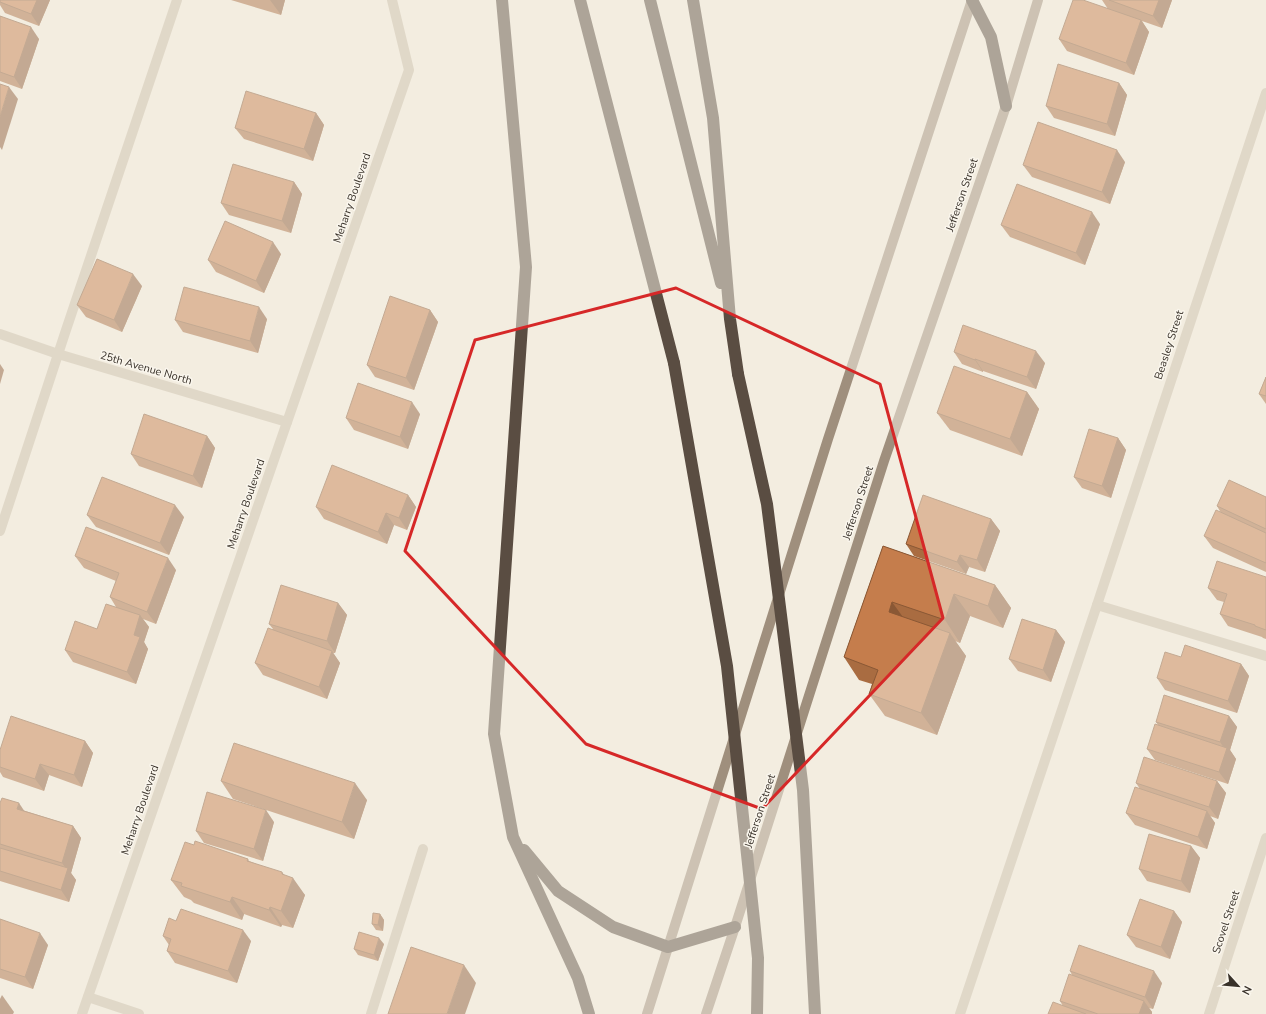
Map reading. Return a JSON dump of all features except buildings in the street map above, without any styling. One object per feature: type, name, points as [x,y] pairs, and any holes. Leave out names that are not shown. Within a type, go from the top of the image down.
[{"type":"highway","points":[[502,0],[526,267],[494,734],[513,837],[578,978],[588,1014]]},
{"type":"highway","points":[[580,0],[674,363],[727,666],[758,958],[757,1014]]},
{"type":"highway","points":[[650,0],[730,319]]},
{"type":"highway","points":[[694,0],[713,118],[730,319],[738,374],[767,504],[802,782],[815,1014]]},
{"type":"highway","points":[[972,0],[992,37],[1006,106]]},
{"type":"highway","points":[[513,837],[558,891],[613,927],[668,947],[736,927]]},
{"type":"main road","points":[[647,1014],[828,439],[972,0]]},
{"type":"main road","name":"Jefferson Street","points":[[706,1014],[736,927],[884,461],[1006,106],[1038,0]]},
{"type":"street","points":[[0,532],[177,0]]},
{"type":"street","name":"Meharry Boulevard","points":[[82,1014],[408,70],[392,0]]},
{"type":"street","name":"Beasley Street","points":[[960,1014],[1266,93]]},
{"type":"street","name":"25th Avenue North","points":[[0,334],[58,354],[287,422]]},
{"type":"street","points":[[1097,605],[1266,656]]},
{"type":"street","name":"Scovel Street","points":[[1209,1014],[1266,838]]},
{"type":"street","points":[[371,1014],[423,849]]},
{"type":"street","points":[[88,997],[139,1014]]},
{"type":"highlighted area","points":[[676,288],[880,384],[943,618],[762,809],[586,744],[405,551],[475,340]]}]
